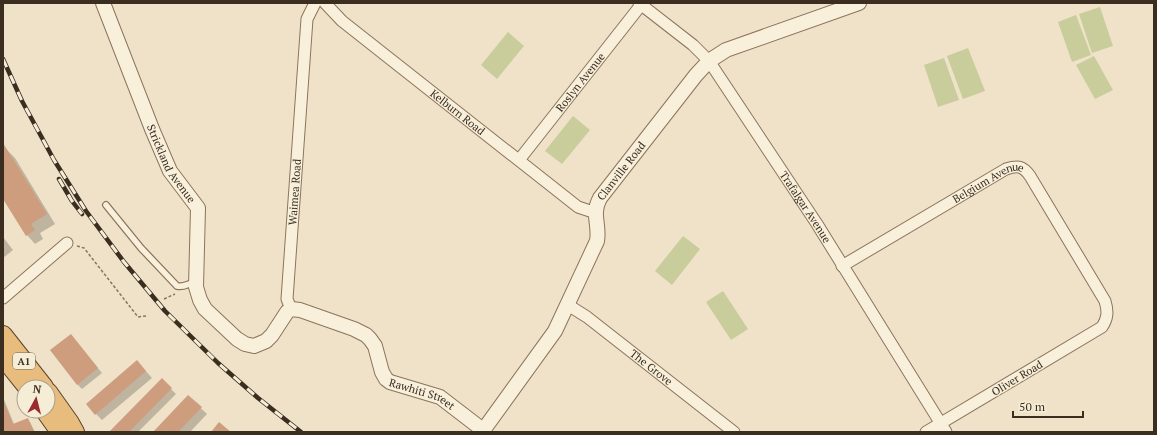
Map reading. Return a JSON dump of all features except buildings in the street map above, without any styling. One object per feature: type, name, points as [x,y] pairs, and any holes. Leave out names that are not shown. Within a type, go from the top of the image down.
[{"type":"highway","name":"A1","points":[[3,335],[38,379]]},
{"type":"highway","name":"A1","points":[[3,356],[21,379]]},
{"type":"highway","points":[[56,403],[75,432]]},
{"type":"highway","points":[[51,419],[60,432]]},
{"type":"street","name":"Strickland Avenue","points":[[103,3],[170,171],[198,208],[196,287],[200,300],[205,309],[237,339],[254,346],[266,341],[272,335],[282,318],[291,310]]},
{"type":"street","name":"Waimea Road","points":[[291,310],[287,299],[307,19],[315,3]]},
{"type":"street","name":"Kelburn Road","points":[[325,3],[342,21],[578,207],[596,213]]},
{"type":"street","name":"Roslyn Avenue","points":[[518,160],[640,4]]},
{"type":"street","name":"Trafalgar Avenue","points":[[640,4],[693,45],[709,61],[817,224],[943,428]]},
{"type":"street","name":"Clanville Road","points":[[483,431],[555,331],[597,240],[596,213],[598,202],[696,75],[709,61],[726,50],[850,5]]},
{"type":"street","name":"Belgium Avenue","points":[[842,266],[1006,169],[1013,166],[1020,167],[1030,176],[1105,301],[1107,308],[1106,321]]},
{"type":"street","points":[[3,298],[67,243]]},
{"type":"street","name":"The Grove","points":[[568,305],[587,317],[734,432]]},
{"type":"street","name":"Rawhiti Street","points":[[291,310],[307,312],[354,329],[366,335],[375,346],[382,372],[386,379],[398,386],[440,397],[483,431]]},
{"type":"street","name":"Oliver Road","points":[[926,432],[943,428],[1093,333],[1106,321]]},
{"type":"lane","points":[[106,205],[141,248],[177,286],[182,287],[196,282]]},
{"type":"path","points":[[67,243],[84,248],[138,317],[146,316]]},
{"type":"green space","points":[[1100,7],[1113,46],[1092,53],[1079,14]]},
{"type":"green space","points":[[1076,15],[1091,55],[1072,62],[1058,22]]},
{"type":"green space","points":[[508,32],[524,46],[497,79],[481,65]]},
{"type":"green space","points":[[968,48],[985,91],[963,99],[947,56]]},
{"type":"green space","points":[[1094,56],[1113,90],[1095,99],[1076,65]]},
{"type":"green space","points":[[944,58],[959,100],[938,107],[924,65]]},
{"type":"green space","points":[[573,116],[590,130],[562,164],[545,151]]},
{"type":"green space","points":[[683,236],[700,249],[672,285],[655,271]]},
{"type":"green space","points":[[723,291],[748,329],[731,340],[706,302]]},
{"type":"railway","points":[[3,59],[22,101],[54,160],[86,211],[124,262],[165,311],[218,363],[258,398],[301,432]]},
{"type":"railway","points":[[59,179],[72,201],[82,214]]}]
